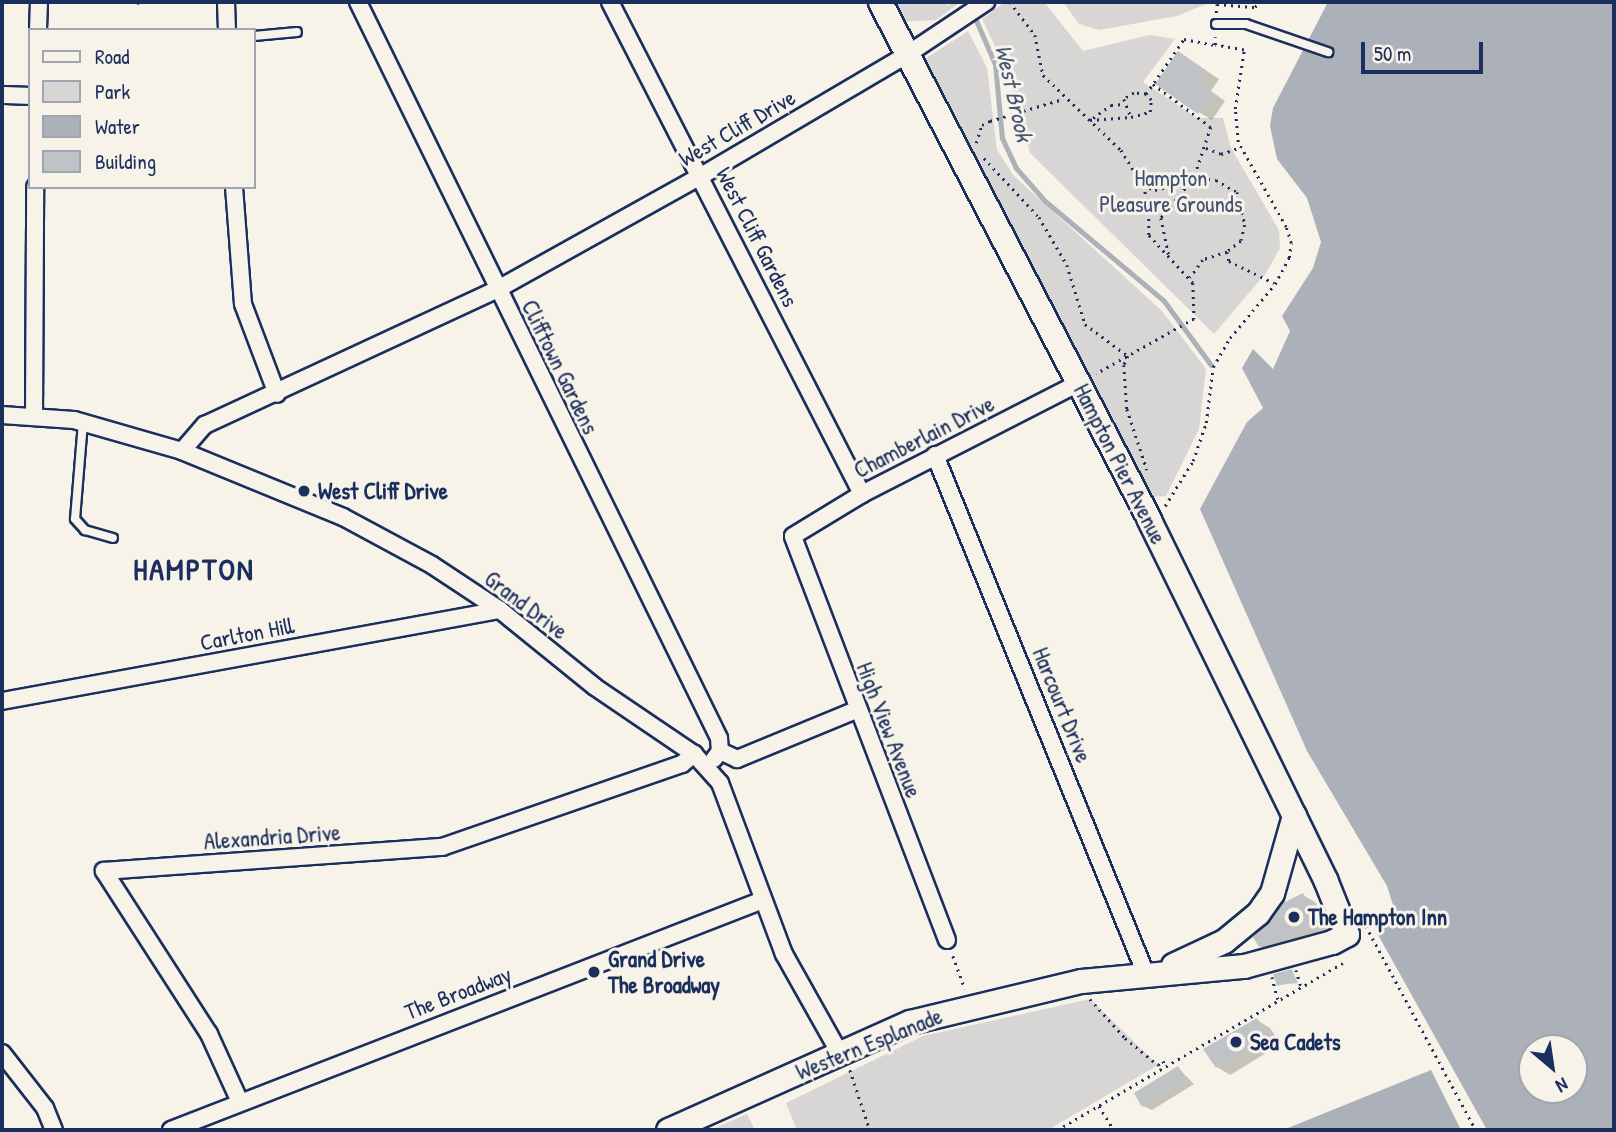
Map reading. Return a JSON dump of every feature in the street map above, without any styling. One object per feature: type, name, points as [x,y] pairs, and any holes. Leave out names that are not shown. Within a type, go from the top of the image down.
[{"type":"street","points":[[38,2],[38,28]]},
{"type":"street","points":[[226,2],[227,28]]},
{"type":"street","name":"Clifftown Gardens","points":[[358,2],[496,290],[719,738],[720,751]]},
{"type":"street","name":"West Cliff Gardens","points":[[610,2],[862,494]]},
{"type":"street","name":"Hampton Pier Avenue","points":[[880,2],[1079,383],[1294,815],[1325,879],[1347,934]]},
{"type":"street","name":"West Cliff Drive","points":[[182,452],[205,425],[496,290],[701,176],[908,54],[986,2]]},
{"type":"street","points":[[2,95],[28,96]]},
{"type":"street","points":[[34,415],[35,189]]},
{"type":"street","points":[[234,189],[243,303],[276,394]]},
{"type":"street","name":"Chamberlain Drive","points":[[793,536],[862,494],[1079,383]]},
{"type":"street","name":"Grand Drive","points":[[2,415],[34,415],[83,422],[182,452],[342,517],[432,565],[500,610],[595,687],[694,754],[708,766],[732,810],[784,954],[839,1052]]},
{"type":"street","name":"Harcourt Drive","points":[[935,455],[1153,971]]},
{"type":"street","name":"High View Avenue","points":[[793,536],[856,710],[947,940]]},
{"type":"street","name":"Carlton Hill","points":[[2,698],[500,610]]},
{"type":"street","points":[[708,766],[720,751],[737,759],[856,710]]},
{"type":"street","name":"Alexandria Drive","points":[[240,1102],[209,1034],[104,871],[442,847],[682,764],[694,754]]},
{"type":"street","name":"Western Esplanade","points":[[1153,971],[1230,936],[1258,913],[1272,893],[1284,861],[1294,815]]},
{"type":"street","points":[[1284,861],[1325,879]]},
{"type":"street","name":"The Broadway","points":[[182,1128],[240,1102],[763,900]]},
{"type":"street","name":"Western Esplanade","points":[[668,1130],[910,1022],[1081,981],[1153,971],[1244,966],[1332,942],[1347,934]]},
{"type":"street","points":[[1230,936],[1232,951],[1244,966]]},
{"type":"street","points":[[2,1053],[44,1108],[54,1130]]},
{"type":"lane","points":[[1216,24],[1245,24],[1328,52]]},
{"type":"lane","points":[[256,36],[297,32]]},
{"type":"lane","points":[[83,422],[73,501],[75,519],[85,530],[113,538]]},
{"type":"path","points":[[265,2],[276,2]]},
{"type":"path","points":[[1010,2],[1035,35],[1042,75],[1063,99],[1091,119],[1121,150],[1143,185],[1149,205],[1150,235],[1169,260],[1189,279],[1196,300],[1194,319],[1079,383]]},
{"type":"path","points":[[1215,45],[1217,4],[1255,7],[1259,2]]},
{"type":"path","points":[[1146,94],[1184,39],[1244,50],[1235,109],[1241,147],[1291,243],[1289,258],[1275,284],[1213,367],[1206,423],[1193,461],[1164,506],[1161,496]]},
{"type":"path","points":[[1153,85],[1211,127],[1194,178],[1161,219],[1169,260]]},
{"type":"path","points":[[1133,93],[1146,94],[1151,100],[1150,112],[1131,117],[1091,119],[1111,105],[1124,104],[1133,93]]},
{"type":"path","points":[[1063,99],[989,121],[982,125],[976,142],[982,154],[1039,217],[1067,265],[1085,324],[1128,356]]},
{"type":"path","points":[[1124,104],[1131,117]]},
{"type":"path","points":[[1206,148],[1222,154],[1241,147]]},
{"type":"path","points":[[1143,185],[1155,190],[1194,178],[1216,180],[1237,192],[1245,225],[1241,241],[1227,252],[1202,260],[1189,279]]},
{"type":"path","points":[[1227,252],[1229,261],[1275,284]]},
{"type":"path","points":[[1128,356],[1124,365],[1127,409],[1148,475]]},
{"type":"path","points":[[1360,914],[1476,1130]]},
{"type":"path","points":[[947,940],[972,1005]]},
{"type":"path","points":[[1057,1130],[1343,963]]},
{"type":"path","points":[[1081,981],[1092,1003],[1125,1038],[1158,1065],[1163,1061],[1166,1066]]},
{"type":"path","points":[[839,1052],[850,1069],[870,1130]]},
{"type":"path","points":[[1099,1105],[1114,1130]]},
{"type":"green space","points":[[887,2],[943,2],[949,7],[947,2],[960,2],[936,20],[898,22]]},
{"type":"green space","name":"Hampton Pleasure Grounds","points":[[1005,2],[1044,2],[1083,51],[1149,35],[1175,39],[1143,82],[1197,118],[1223,118],[1231,148],[1279,230],[1280,248],[1266,273],[1214,334],[1030,153],[1005,67],[982,19]]},
{"type":"green space","points":[[1063,2],[1211,2],[1177,16],[1099,30],[1079,24]]},
{"type":"green space","points":[[968,31],[987,68],[997,150],[1014,176],[1162,311],[1206,369],[1199,429],[1166,496],[1148,497],[919,63]]},
{"type":"green space","points":[[1090,999],[1158,1065],[1048,1130],[797,1130],[786,1103],[923,1036]]},
{"type":"green space","points":[[747,1114],[755,1130],[711,1130]]},
{"type":"water","points":[[1328,2],[1614,2],[1614,1130],[1487,1130],[1377,933],[1394,908],[1387,886],[1307,751],[1200,509],[1247,422],[1263,408],[1242,368],[1253,349],[1273,369],[1290,331],[1282,316],[1313,268],[1321,242],[1307,198],[1277,159],[1270,126],[1273,108]]},
{"type":"water","points":[[1431,1070],[1461,1130],[1283,1130]]},
{"type":"building","points":[[1178,51],[1207,71],[1199,83],[1213,93],[1198,114],[1155,84]]},
{"type":"building","name":"The Hampton Inn","points":[[1303,893],[1319,923],[1288,939],[1259,947],[1253,937],[1273,920],[1281,904]]},
{"type":"building","points":[[1292,969],[1295,981],[1277,986],[1273,974]]},
{"type":"building","name":"Sea Cadets","points":[[1257,1018],[1269,1036],[1216,1068],[1203,1049]]},
{"type":"building","points":[[1178,1066],[1187,1079],[1142,1107],[1134,1093]]},
{"type":"waterway","name":"West Brook","points":[[968,2],[995,64],[1002,138],[1016,168],[1045,201],[1164,301],[1211,365]]},
{"type":"place","name":"West Cliff Drive","points":[[304,491]]},
{"type":"place","name":"The Hampton Inn","points":[[1294,917]]},
{"type":"place","name":"Grand Drive The Broadway","points":[[594,972]]},
{"type":"place","name":"Sea Cadets","points":[[1236,1042]]},
{"type":"district","name":"HAMPTON","points":[[194,569]]}]
